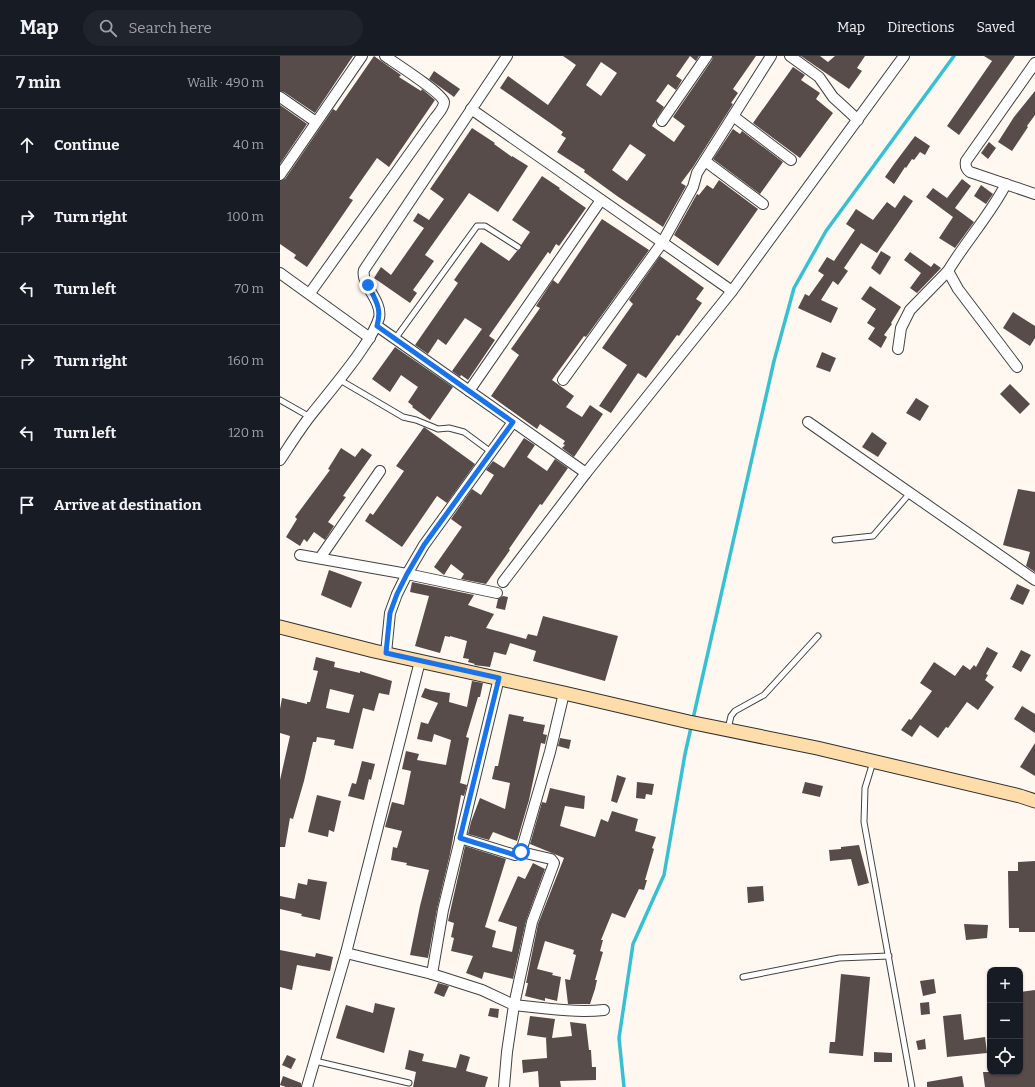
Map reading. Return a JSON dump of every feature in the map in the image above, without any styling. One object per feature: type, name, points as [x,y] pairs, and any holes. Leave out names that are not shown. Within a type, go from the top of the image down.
[{"type":"street","points":[[282,169],[362,56]]},
{"type":"street","points":[[310,293],[435,118],[444,101],[432,89],[385,56]]},
{"type":"street","points":[[280,460],[310,417],[340,380],[377,326],[380,315],[378,304],[364,277],[364,270],[508,56]]},
{"type":"street","points":[[662,121],[707,56]]},
{"type":"street","points":[[563,380],[662,243],[693,187],[697,173],[771,56]]},
{"type":"street","points":[[790,56],[819,78],[833,97],[858,120]]},
{"type":"street","points":[[503,582],[586,473],[732,291],[904,56]]},
{"type":"street","points":[[1035,63],[966,160],[966,167],[970,172],[1035,194]]},
{"type":"street","points":[[280,97],[316,122]]},
{"type":"street","points":[[471,109],[732,291]]},
{"type":"street","points":[[733,116],[792,160]]},
{"type":"street","points":[[705,161],[763,204]]},
{"type":"street","points":[[898,349],[901,328],[910,310],[948,271],[997,202],[1006,184]]},
{"type":"street","points":[[469,391],[602,200]]},
{"type":"street","points":[[948,271],[958,289],[1017,367]]},
{"type":"street","points":[[280,273],[310,293],[370,338]]},
{"type":"street","points":[[377,326],[586,473]]},
{"type":"street","points":[[386,653],[390,613],[407,574],[424,545],[513,422]]},
{"type":"street","points":[[808,422],[1035,580]]},
{"type":"street","points":[[320,558],[380,471]]},
{"type":"street","points":[[300,555],[407,574],[497,593]]},
{"type":"street","points":[[280,628],[420,661],[564,692],[689,722],[817,748],[1020,796],[1035,801]]},
{"type":"street","points":[[306,1087],[346,953],[420,661]]},
{"type":"street","points":[[432,974],[443,910],[499,678]]},
{"type":"street","points":[[521,852],[550,752],[564,692]]},
{"type":"street","points":[[460,838],[515,855],[521,852],[551,859],[554,863],[532,922],[514,1005],[507,1052],[504,1087]]},
{"type":"street","points":[[346,953],[432,974],[482,990],[514,1005],[551,1009],[604,1010]]},
{"type":"lane","points":[[395,339],[476,226],[486,226],[518,247]]},
{"type":"lane","points":[[340,380],[403,417],[416,420],[438,429],[449,428],[464,432],[491,452]]},
{"type":"lane","points":[[280,400],[310,417]]},
{"type":"lane","points":[[835,540],[873,536],[910,493]]},
{"type":"lane","points":[[728,730],[731,716],[735,711],[764,695],[818,636]]},
{"type":"lane","points":[[873,762],[865,788],[864,822],[912,1087]]},
{"type":"lane","points":[[743,977],[839,958],[889,956]]},
{"type":"lane","points":[[315,1061],[409,1082]]},
{"type":"building","points":[[280,56],[353,56],[315,113],[284,92],[280,91]]},
{"type":"building","points":[[374,56],[401,75],[399,77],[421,91],[422,89],[435,100],[389,167],[377,158],[349,198],[353,200],[307,267],[294,258],[296,255],[280,244],[280,181],[285,179],[333,109],[336,111]]},
{"type":"building","points":[[563,56],[690,56],[676,76],[682,80],[676,90],[668,84],[656,101],[664,107],[652,126],[674,142],[685,126],[673,117],[712,60],[713,56],[756,56],[733,89],[738,93],[731,103],[733,104],[693,167],[681,183],[686,186],[663,227],[584,172],[585,170],[557,152],[566,138],[561,135],[563,132],[500,88],[508,76],[548,105],[576,65]],"holes":[[[601,62],[617,73],[601,96],[586,85]],[[630,144],[646,155],[627,181],[612,170]]]},
{"type":"building","points":[[690,56],[699,56],[696,61]]},
{"type":"building","points":[[801,56],[820,56],[828,62],[835,56],[865,56],[857,68],[862,71],[849,89]]},
{"type":"building","points":[[984,56],[1015,56],[959,135],[947,126],[992,61]]},
{"type":"building","points":[[793,67],[805,75],[801,80],[820,93],[816,99],[833,113],[800,158],[753,123]]},
{"type":"building","points":[[434,71],[460,89],[454,97],[429,79]]},
{"type":"building","points":[[1035,91],[1035,115],[1012,151],[998,142],[1014,117]]},
{"type":"building","points":[[280,105],[307,124],[280,164]]},
{"type":"building","points":[[472,128],[495,143],[494,144],[512,157],[528,166],[498,212],[469,193],[425,255],[434,261],[413,290],[417,293],[410,303],[374,278],[381,267],[391,275],[424,228],[413,221],[418,213],[429,220],[444,199],[430,189]]},
{"type":"building","points":[[733,129],[740,134],[742,131],[783,162],[760,194],[713,159]]},
{"type":"building","points":[[915,136],[930,146],[925,155],[920,152],[914,160],[912,159],[894,184],[885,177]]},
{"type":"building","points":[[989,142],[996,148],[988,159],[981,153]]},
{"type":"building","points":[[542,176],[586,208],[559,246],[556,244],[550,254],[548,252],[489,336],[495,340],[468,380],[461,375],[460,377],[452,371],[482,329],[465,318],[446,345],[438,339],[428,354],[415,345],[458,283],[454,280],[481,242],[509,261],[517,251],[521,249],[521,245],[530,232],[512,220]]},
{"type":"building","points":[[962,179],[971,186],[955,208],[974,222],[955,248],[939,238],[953,217],[926,197],[933,188],[947,198]]},
{"type":"building","points":[[719,180],[758,209],[718,266],[674,235],[697,194],[699,195],[707,185],[713,189]]},
{"type":"building","points":[[981,185],[993,194],[986,204],[974,196]]},
{"type":"building","points":[[904,195],[913,201],[877,253],[861,243],[844,268],[848,271],[838,285],[833,281],[821,300],[838,308],[831,323],[798,308],[805,294],[809,296],[824,275],[818,271],[827,257],[834,261],[855,230],[846,224],[856,209],[873,220],[887,202],[895,208]]},
{"type":"building","points":[[602,219],[649,250],[586,337],[584,336],[552,380],[574,396],[566,407],[582,417],[590,405],[603,414],[574,457],[562,448],[565,445],[563,444],[565,441],[540,424],[537,429],[491,396],[519,355],[511,349],[540,308],[536,306],[553,280],[558,284]]},
{"type":"building","points":[[881,251],[891,257],[880,275],[871,268]]},
{"type":"building","points":[[910,252],[931,267],[934,263],[941,268],[917,293],[910,288],[921,273],[904,260]]},
{"type":"building","points":[[660,256],[704,288],[696,299],[702,303],[679,336],[677,335],[646,378],[638,373],[611,413],[599,406],[627,365],[602,348],[633,304],[629,300]]},
{"type":"building","points":[[870,286],[901,307],[884,335],[887,337],[881,348],[868,339],[875,328],[867,323],[876,309],[861,299]]},
{"type":"building","points":[[1013,312],[1035,326],[1035,338],[1030,346],[1003,328]]},
{"type":"building","points":[[395,347],[453,387],[430,420],[412,407],[413,406],[408,402],[418,387],[401,375],[390,392],[372,379]]},
{"type":"building","points":[[822,352],[836,358],[830,372],[816,367]]},
{"type":"building","points":[[1010,384],[1030,404],[1020,414],[1000,394]]},
{"type":"building","points":[[916,398],[929,406],[920,421],[906,413]]},
{"type":"building","points":[[424,427],[475,464],[447,503],[437,496],[402,547],[365,521],[370,513],[373,515],[404,471],[396,466]]},
{"type":"building","points":[[872,432],[887,443],[878,457],[862,447]]},
{"type":"building","points":[[524,438],[535,445],[527,457],[547,471],[555,459],[568,468],[542,505],[540,504],[486,584],[461,579],[464,574],[451,564],[444,575],[434,567],[462,527],[451,519],[472,489],[481,495],[494,475],[486,470],[493,461],[504,468]]},
{"type":"building","points":[[341,448],[355,457],[362,448],[372,455],[343,496],[346,497],[328,522],[334,526],[325,540],[314,532],[307,542],[304,539],[300,546],[286,537],[297,519],[295,517],[330,470],[328,469]]},
{"type":"building","points":[[1018,489],[1035,492],[1035,572],[1026,566],[1030,552],[1003,545]]},
{"type":"building","points":[[329,570],[362,582],[351,608],[321,595]]},
{"type":"building","points":[[412,582],[474,595],[468,605],[494,614],[486,628],[526,639],[528,634],[537,636],[543,616],[618,636],[605,681],[533,661],[536,651],[510,643],[506,655],[494,652],[490,667],[474,665],[475,664],[468,662],[469,659],[463,658],[467,641],[450,636],[445,636],[440,653],[415,646],[429,596],[410,592]]},
{"type":"building","points":[[1017,584],[1030,590],[1023,605],[1010,599]]},
{"type":"building","points":[[503,596],[508,597],[505,610],[496,608],[498,599]]},
{"type":"building","points":[[987,647],[998,653],[986,674],[988,675],[985,680],[994,687],[978,710],[967,702],[948,728],[946,727],[938,738],[920,725],[912,737],[901,730],[909,719],[911,720],[932,691],[920,683],[934,662],[955,676],[963,665],[970,670],[974,665],[976,667]]},
{"type":"building","points":[[1021,650],[1031,655],[1021,672],[1012,667]]},
{"type":"building","points":[[316,657],[335,662],[334,667],[360,673],[360,671],[392,681],[389,695],[379,693],[374,711],[363,708],[353,749],[334,745],[335,740],[317,737],[316,742],[313,742],[293,819],[290,818],[285,847],[280,847],[280,780],[290,736],[280,733],[280,709],[282,698],[307,704],[307,702],[310,702],[318,671],[313,670]],"holes":[[[330,689],[354,695],[349,713],[326,708]]]},
{"type":"building","points":[[472,681],[483,683],[480,697],[478,697],[466,737],[469,738],[460,783],[467,785],[464,796],[461,795],[428,958],[410,955],[429,870],[391,860],[393,847],[397,848],[402,831],[385,827],[392,802],[404,805],[411,771],[402,769],[406,751],[419,754],[417,760],[446,765],[451,740],[434,734],[432,742],[417,739],[421,722],[428,724],[438,703],[421,697],[425,688],[450,693],[449,702],[467,707]]},
{"type":"building","points":[[1022,706],[1035,714],[1035,733],[1014,719]]},
{"type":"building","points":[[509,714],[524,717],[523,721],[545,725],[543,734],[547,735],[545,744],[541,743],[529,800],[517,841],[493,832],[489,840],[468,834],[480,798],[505,809],[510,783],[492,779],[495,766],[498,766]]},
{"type":"building","points":[[560,738],[571,740],[569,749],[558,746]]},
{"type":"building","points":[[1035,743],[1035,776],[1020,767]]},
{"type":"building","points":[[362,761],[375,764],[371,780],[369,779],[364,800],[348,796],[352,783],[356,784]]},
{"type":"building","points":[[617,775],[626,778],[617,803],[611,801]]},
{"type":"building","points":[[637,782],[654,784],[652,795],[646,794],[645,799],[636,798]]},
{"type":"building","points":[[805,782],[823,786],[820,797],[802,793]]},
{"type":"building","points":[[550,788],[585,796],[584,809],[565,806],[560,826],[595,837],[601,819],[608,822],[612,811],[638,819],[635,831],[656,837],[652,848],[654,849],[645,880],[647,880],[644,890],[639,889],[625,918],[612,913],[601,940],[603,940],[600,951],[603,952],[595,980],[597,980],[595,989],[590,1004],[568,1004],[565,979],[570,980],[576,955],[573,954],[574,950],[545,941],[537,969],[553,973],[552,975],[561,977],[557,1001],[545,998],[545,1001],[525,996],[528,983],[526,983],[538,924],[564,858],[530,844],[542,802],[546,803]]},
{"type":"building","points":[[317,795],[341,801],[334,832],[329,830],[328,837],[308,832]]},
{"type":"building","points":[[859,845],[869,883],[858,886],[851,859],[830,861],[829,850]]},
{"type":"building","points":[[465,846],[506,859],[485,927],[496,931],[492,947],[512,952],[517,927],[498,921],[518,876],[525,879],[533,863],[545,869],[526,921],[513,979],[484,972],[482,979],[466,973],[473,956],[451,951],[454,938],[451,937],[454,923],[448,921]]},
{"type":"building","points":[[1035,861],[1035,932],[1019,932],[1019,928],[1009,928],[1008,871],[1018,871],[1018,862]]},
{"type":"building","points":[[308,879],[327,882],[320,920],[280,909],[280,896],[295,899],[298,883],[307,885]]},
{"type":"building","points":[[763,886],[764,901],[748,903],[747,887]]},
{"type":"building","points":[[964,924],[988,925],[987,938],[966,940]]},
{"type":"building","points":[[280,950],[315,957],[316,953],[333,957],[330,971],[297,965],[292,990],[280,987]]},
{"type":"building","points":[[841,974],[870,977],[863,1056],[829,1053],[830,1042],[835,1042]]},
{"type":"building","points":[[934,979],[936,993],[923,996],[920,981]]},
{"type":"building","points":[[438,983],[449,986],[444,997],[434,993]]},
{"type":"building","points":[[1035,990],[1035,1087],[985,1087],[983,1072],[987,1072],[987,1075],[1023,1075],[1023,992]]},
{"type":"building","points":[[929,1002],[930,1014],[921,1015],[920,1003]]},
{"type":"building","points":[[375,1003],[395,1008],[384,1053],[336,1038],[346,1005],[373,1013]]},
{"type":"building","points":[[490,1008],[499,1009],[498,1018],[488,1016]]},
{"type":"building","points":[[961,1014],[964,1040],[985,1037],[987,1053],[947,1057],[943,1016]]},
{"type":"building","points":[[530,1016],[555,1019],[552,1038],[572,1036],[570,1022],[586,1024],[589,1050],[591,1050],[592,1067],[596,1067],[596,1080],[560,1081],[561,1087],[539,1087],[538,1071],[523,1073],[522,1060],[547,1058],[546,1038],[548,1038],[527,1035]]},
{"type":"building","points":[[925,1039],[926,1049],[918,1050],[916,1041]]},
{"type":"building","points":[[409,1050],[424,1054],[422,1061],[456,1068],[460,1054],[470,1057],[466,1071],[488,1077],[485,1087],[413,1087],[416,1072],[405,1069]]},
{"type":"building","points":[[874,1052],[892,1053],[892,1062],[874,1062]]},
{"type":"building","points":[[287,1055],[296,1059],[291,1069],[282,1065]]},
{"type":"building","points":[[283,1076],[301,1083],[301,1087],[286,1087],[280,1085]]},
{"type":"building","points":[[962,1076],[964,1087],[927,1087],[927,1082]]},
{"type":"waterway","points":[[624,1087],[619,1038],[633,944],[664,875],[685,754],[774,361],[794,288],[826,231],[954,56]]},
{"type":"route","points":[[368,285],[378,304],[380,315],[377,326],[513,422],[424,545],[407,574],[390,613],[386,653],[499,678],[460,838],[515,855],[521,852]]}]
